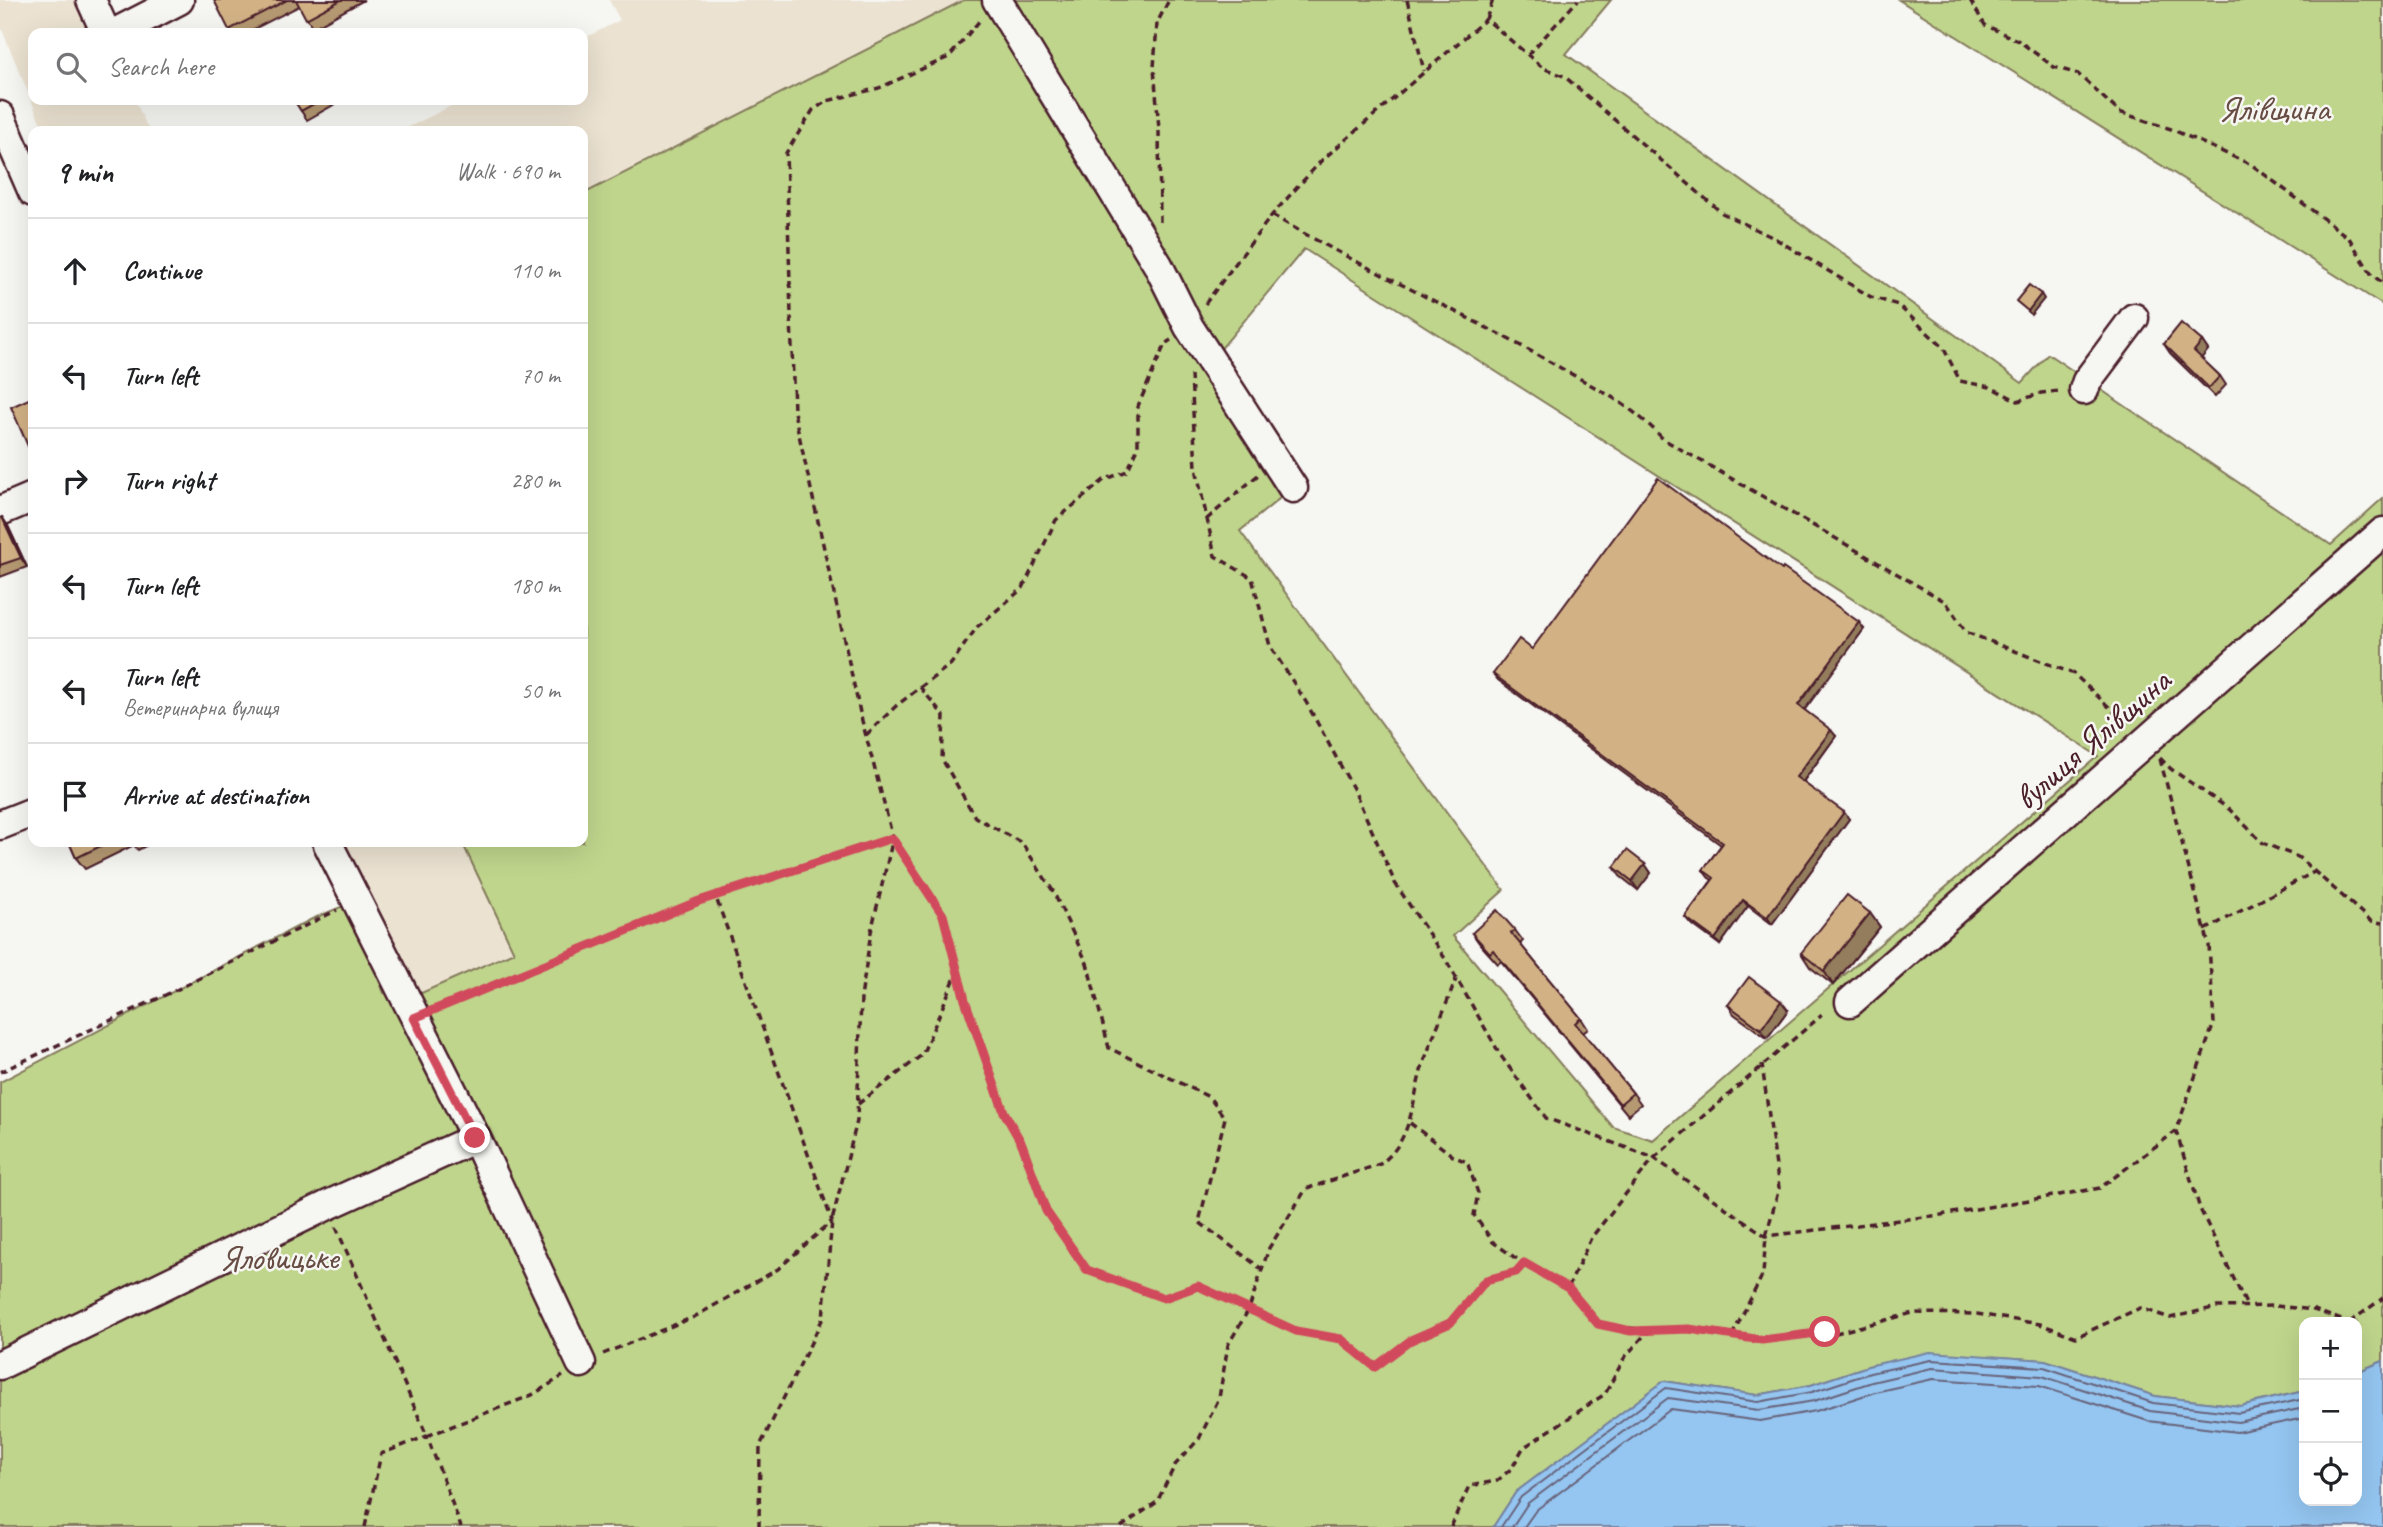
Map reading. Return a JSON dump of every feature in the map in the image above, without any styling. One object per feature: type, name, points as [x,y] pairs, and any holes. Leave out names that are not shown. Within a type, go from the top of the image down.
[{"type":"street","points":[[90,0],[104,28]]},
{"type":"street","points":[[127,27],[179,0]]},
{"type":"street","points":[[992,6],[1158,265],[1189,327],[1273,462],[1293,488]]},
{"type":"street","points":[[0,117],[28,181]]},
{"type":"street","points":[[2084,390],[2087,381],[2134,318]]},
{"type":"street","points":[[0,511],[28,499]]},
{"type":"street","name":"вулиця Ялівщина","points":[[1850,1002],[2152,750],[2383,532]]},
{"type":"street","points":[[0,825],[28,814]]},
{"type":"street","points":[[329,847],[475,1138],[581,1363]]},
{"type":"street","points":[[0,1365],[326,1206],[475,1138]]},
{"type":"path","points":[[1160,228],[1159,129],[1154,68],[1157,23],[1169,0]]},
{"type":"path","points":[[1407,0],[1424,71]]},
{"type":"path","points":[[866,735],[920,686],[951,664],[977,627],[1023,589],[1056,520],[1104,481],[1127,471],[1138,448],[1138,406],[1165,344],[1189,327],[1272,215],[1322,160],[1486,19],[1493,0]]},
{"type":"path","points":[[1528,55],[1578,0]]},
{"type":"path","points":[[1970,0],[1985,25],[2019,41],[2054,67],[2078,74],[2119,112],[2171,129],[2252,165],[2349,238],[2372,275],[2383,283]]},
{"type":"path","points":[[992,6],[949,57],[878,88],[820,105],[813,110],[786,153],[794,412],[866,735],[892,838],[943,915],[965,1000],[1004,1112],[1022,1144],[1046,1211],[1087,1270],[1164,1298],[1198,1286],[1296,1331],[1341,1339],[1375,1367],[1411,1340],[1450,1323],[1486,1280],[1516,1272],[1524,1263]]},
{"type":"path","points":[[1486,19],[1543,68],[1564,76],[1722,213],[1776,239],[1871,297],[1898,305],[1943,347],[1960,382],[1990,387],[2018,401],[2041,393],[2084,390]]},
{"type":"path","points":[[1272,215],[1349,259],[1513,341],[1639,413],[1663,439],[1946,602],[1966,632],[2074,674],[2171,769],[2229,809],[2263,843],[2298,857],[2371,921],[2383,923]]},
{"type":"path","points":[[1191,366],[1196,468],[1215,556],[1252,578],[1269,646],[1306,702],[1355,792],[1395,883],[1456,977],[1501,1056],[1546,1118],[1654,1157],[1766,1236],[1941,1215],[2100,1188],[2176,1130],[2214,1023],[2205,930],[2152,750]]},
{"type":"path","points":[[1207,519],[1273,462]]},
{"type":"path","points":[[920,686],[944,716],[942,758],[975,817],[1022,843],[1053,891],[1087,963],[1109,1048],[1209,1097],[1225,1118],[1199,1222],[1263,1270]]},
{"type":"path","points":[[414,1018],[715,895],[892,838]]},
{"type":"path","points":[[759,1527],[760,1446],[823,1318],[832,1222],[858,1121],[861,998],[871,932],[892,838]]},
{"type":"path","points":[[2205,930],[2315,871]]},
{"type":"path","points":[[715,895],[832,1222]]},
{"type":"path","points":[[0,1072],[355,902]]},
{"type":"path","points":[[858,1104],[922,1055],[958,971]]},
{"type":"path","points":[[1121,1527],[1157,1502],[1175,1465],[1199,1439],[1219,1398],[1228,1345],[1249,1309],[1269,1248],[1306,1189],[1380,1164],[1388,1158],[1410,1123],[1422,1071],[1456,977]]},
{"type":"path","points":[[1568,1288],[1591,1238],[1654,1157],[1822,1015]]},
{"type":"path","points":[[1731,1336],[1763,1274],[1766,1236],[1779,1188],[1762,1065]]},
{"type":"path","points":[[1410,1123],[1453,1156],[1466,1162],[1478,1193],[1474,1215],[1493,1241],[1524,1263],[1568,1288],[1598,1324],[1648,1331],[1689,1329],[1762,1340],[1836,1333],[1913,1313],[1977,1314],[2040,1324],[2076,1337],[2140,1308],[2170,1318],[2217,1307],[2314,1310],[2334,1317]]},
{"type":"path","points":[[2176,1130],[2200,1209],[2247,1307]]},
{"type":"path","points":[[326,1206],[427,1436],[461,1527]]},
{"type":"path","points":[[365,1527],[381,1454],[532,1395],[581,1363],[694,1317],[778,1269],[832,1222]]},
{"type":"path","points":[[2356,1317],[2383,1298]]},
{"type":"path","points":[[1451,1527],[1469,1486],[1497,1481],[1512,1468],[1523,1448],[1605,1394],[1625,1357],[1648,1331]]},
{"type":"shaded area","points":[[0,0],[92,0],[104,28],[28,28],[28,92],[0,25]]},
{"type":"shaded area","points":[[609,0],[964,0],[588,191],[588,126],[411,126],[453,105],[588,105],[588,36],[620,20]]},
{"type":"shaded area","points":[[33,105],[137,105],[147,126],[42,126]]},
{"type":"shaded area","points":[[342,847],[464,847],[515,952],[417,995]]},
{"type":"green space","name":"Яловицьке","points":[[964,0],[1611,0],[1566,54],[2022,383],[2048,354],[2331,545],[2383,498],[2383,1361],[2362,1370],[2362,1317],[2299,1317],[2299,1392],[2240,1406],[2155,1396],[2045,1360],[1930,1353],[1868,1366],[1811,1385],[1757,1395],[1664,1381],[1516,1492],[1493,1527],[0,1527],[0,1082],[312,919],[348,904],[384,993],[417,995],[514,952],[464,847],[588,847],[588,191]],"holes":[[[1304,249],[2098,756],[1653,1140],[1613,1127],[1453,936],[1504,890],[1240,531],[1302,480],[1219,351]]]},
{"type":"green space","name":"Ялівщина","points":[[1899,0],[2383,0],[2383,305]]},
{"type":"water","points":[[1930,1352],[2045,1360],[2155,1396],[2240,1406],[2299,1392],[2299,1506],[2362,1506],[2362,1370],[2383,1361],[2383,1527],[1493,1527],[1516,1492],[1664,1381],[1757,1395],[1811,1385],[1868,1366]]},
{"type":"building","points":[[214,0],[287,0],[233,28],[228,28]]},
{"type":"building","points":[[296,0],[341,0],[306,19]]},
{"type":"building","points":[[297,105],[312,105],[301,111]]},
{"type":"building","points":[[2029,285],[2041,294],[2028,311],[2016,301]]},
{"type":"building","points":[[2181,323],[2202,341],[2194,351],[2220,376],[2209,388],[2164,344]]},
{"type":"building","points":[[28,399],[28,446],[11,407]]},
{"type":"building","points":[[1658,478],[1782,570],[1783,568],[1859,622],[1798,705],[1831,730],[1796,777],[1844,812],[1767,917],[1743,900],[1715,939],[1685,917],[1714,878],[1703,870],[1723,843],[1493,674],[1519,639],[1532,649]]},
{"type":"building","points":[[2,517],[21,558],[0,565],[0,518]]},
{"type":"building","points":[[71,847],[99,847],[76,858]]},
{"type":"building","points":[[1627,850],[1645,864],[1632,881],[1614,867]]},
{"type":"building","points":[[1847,895],[1870,913],[1824,971],[1801,953]]},
{"type":"building","points":[[1497,910],[1515,930],[1511,933],[1581,1018],[1575,1023],[1633,1093],[1620,1104],[1493,950],[1490,953],[1472,933]]},
{"type":"building","points":[[1749,977],[1781,1001],[1761,1029],[1728,1005]]},
{"type":"route","points":[[475,1138],[414,1018],[699,901],[892,838],[943,915],[965,1000],[1004,1112],[1022,1144],[1046,1211],[1087,1270],[1125,1287],[1164,1298],[1198,1286],[1216,1292],[1296,1331],[1341,1339],[1375,1367],[1411,1340],[1450,1323],[1486,1280],[1516,1272],[1524,1263],[1568,1288],[1598,1324],[1631,1331],[1689,1329],[1762,1340],[1825,1332]]}]
